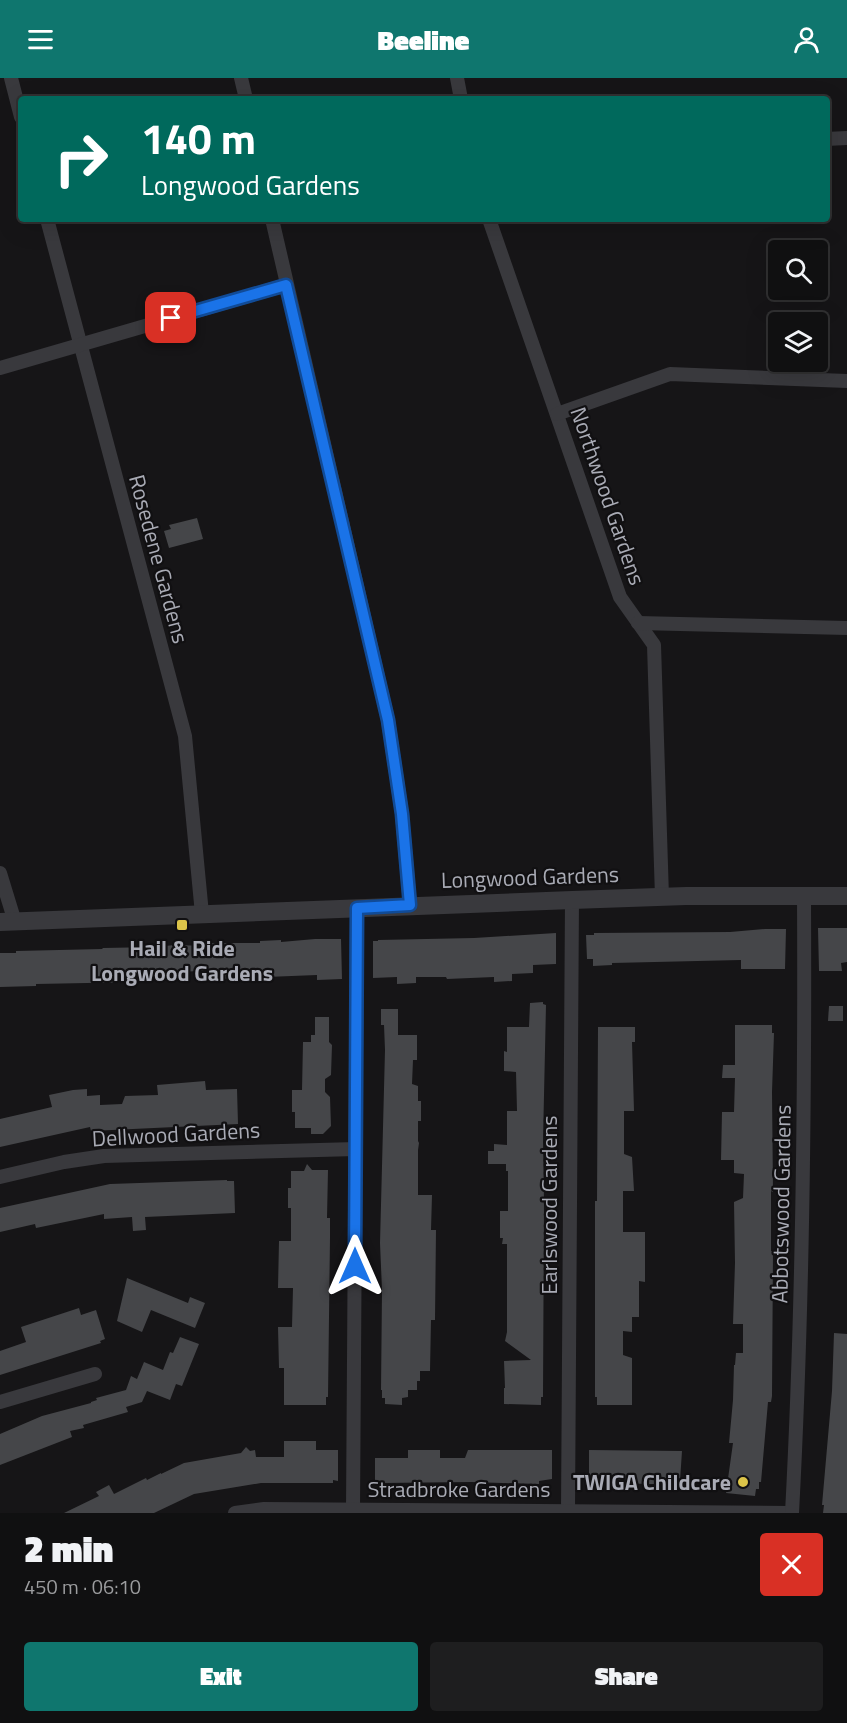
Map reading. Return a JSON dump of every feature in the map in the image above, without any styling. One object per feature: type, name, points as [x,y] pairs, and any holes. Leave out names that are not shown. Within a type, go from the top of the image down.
[{"type":"street","points":[[11,78],[18,105]]},
{"type":"street","points":[[242,78],[245,96]]},
{"type":"street","points":[[457,78],[460,96]]},
{"type":"street","points":[[830,139],[847,138]]},
{"type":"street","name":"Rosedene Gardens","points":[[48,222],[185,736],[202,914]]},
{"type":"street","points":[[273,222],[388,720],[402,814],[410,905]]},
{"type":"street","name":"Northwood Gardens","points":[[490,222],[620,597],[654,645],[662,897]]},
{"type":"street","points":[[0,368],[286,285]]},
{"type":"street","points":[[557,414],[670,374],[847,381]]},
{"type":"street","points":[[638,623],[847,628]]},
{"type":"street","points":[[0,873],[7,922]]},
{"type":"street","name":"Longwood Gardens","points":[[7,922],[686,896],[847,896]]},
{"type":"street","name":"Abbotswood Gardens","points":[[791,1513],[799,1385],[803,1214],[798,896]]},
{"type":"street","name":"Earlswood Gardens","points":[[568,1510],[572,900]]},
{"type":"street","points":[[353,1510],[357,908]]},
{"type":"street","name":"Dellwood Gardens","points":[[0,1177],[64,1162],[104,1156],[356,1149]]},
{"type":"street","points":[[0,1402],[95,1374]]},
{"type":"street","name":"Stradbroke Gardens","points":[[235,1513],[264,1509],[791,1513]]},
{"type":"building","points":[[197,518],[203,539],[169,548],[164,531],[171,529],[169,525]]},
{"type":"building","points":[[818,928],[847,928],[847,962],[841,963],[842,971],[819,971]]},
{"type":"building","points":[[786,929],[785,969],[741,969],[741,960],[612,963],[612,965],[593,966],[593,959],[587,959],[586,935],[594,935],[594,933],[730,932]]},
{"type":"building","points":[[556,933],[556,964],[533,965],[533,973],[512,974],[512,981],[494,982],[494,977],[447,979],[446,977],[416,977],[416,983],[397,984],[397,977],[373,978],[373,941]]},
{"type":"building","points":[[341,939],[342,979],[317,980],[317,975],[220,979],[219,970],[138,974],[139,982],[0,987],[0,953],[175,945],[208,946],[208,943],[260,943],[260,941]]},
{"type":"building","points":[[543,1002],[546,1005],[543,1141],[543,1397],[541,1397],[541,1405],[504,1404],[504,1361],[531,1360],[505,1341],[507,1332],[507,1244],[502,1244],[503,1238],[500,1238],[500,1211],[508,1211],[508,1171],[506,1171],[506,1164],[488,1164],[488,1151],[494,1151],[494,1144],[507,1145],[507,1111],[517,1111],[516,1072],[504,1071],[507,1027],[529,1027],[530,1003]]},
{"type":"building","points":[[829,1006],[843,1006],[843,1021],[828,1021]]},
{"type":"building","points":[[381,1009],[398,1009],[398,1035],[417,1035],[417,1060],[413,1060],[412,1084],[418,1086],[418,1101],[421,1101],[421,1121],[418,1121],[418,1195],[432,1195],[431,1230],[436,1230],[435,1320],[431,1320],[430,1371],[420,1371],[417,1390],[408,1390],[408,1397],[402,1398],[402,1405],[385,1404],[381,1390],[380,1243],[385,1050]]},
{"type":"building","points":[[315,1017],[329,1017],[329,1042],[332,1045],[331,1075],[325,1079],[325,1092],[330,1097],[331,1126],[323,1134],[311,1134],[311,1128],[295,1128],[295,1112],[292,1112],[292,1090],[302,1090],[303,1042],[311,1042],[311,1035],[315,1035]]},
{"type":"building","points":[[735,1025],[772,1025],[772,1033],[774,1033],[773,1192],[771,1191],[772,1396],[771,1402],[768,1402],[761,1482],[759,1482],[759,1489],[756,1489],[755,1496],[726,1493],[733,1443],[729,1443],[734,1365],[736,1353],[743,1353],[743,1324],[733,1324],[734,1202],[743,1198],[744,1174],[734,1173],[734,1160],[721,1160],[722,1112],[734,1112],[735,1078],[722,1078],[723,1065],[735,1065]]},
{"type":"building","points":[[598,1027],[635,1027],[635,1042],[632,1042],[634,1111],[624,1111],[624,1154],[632,1157],[634,1191],[623,1191],[623,1232],[645,1232],[645,1282],[639,1281],[639,1317],[632,1317],[632,1332],[623,1331],[623,1355],[632,1358],[632,1405],[597,1405],[597,1397],[595,1397]]},
{"type":"building","points":[[205,1081],[206,1090],[237,1089],[238,1124],[91,1131],[90,1127],[0,1147],[0,1119],[52,1107],[49,1095],[87,1089],[87,1096],[100,1095],[100,1105],[122,1104],[125,1096],[158,1095],[157,1085]]},
{"type":"building","points":[[307,1164],[312,1170],[328,1170],[327,1218],[330,1218],[330,1238],[328,1397],[326,1397],[326,1405],[284,1405],[284,1368],[279,1368],[278,1327],[292,1327],[293,1288],[278,1288],[279,1241],[291,1241],[291,1208],[288,1208],[288,1188],[291,1188],[291,1171],[304,1171]]},
{"type":"building","points":[[234,1181],[235,1213],[145,1217],[146,1230],[133,1231],[132,1217],[104,1219],[104,1214],[36,1228],[35,1224],[0,1232],[0,1208],[110,1184]]},
{"type":"building","points":[[127,1278],[188,1303],[190,1297],[205,1303],[195,1328],[151,1310],[142,1332],[117,1321]]},
{"type":"building","points":[[79,1308],[81,1315],[96,1310],[105,1339],[100,1341],[101,1343],[0,1375],[0,1351],[26,1342],[21,1327]]},
{"type":"building","points":[[834,1333],[847,1334],[847,1513],[823,1513],[824,1505],[822,1505],[832,1391]]},
{"type":"building","points":[[180,1337],[199,1344],[182,1386],[176,1384],[170,1400],[147,1391],[142,1402],[126,1407],[128,1412],[83,1425],[84,1428],[70,1431],[72,1437],[0,1465],[0,1434],[42,1416],[91,1403],[97,1400],[96,1398],[126,1390],[131,1376],[137,1379],[144,1362],[163,1370],[170,1352],[173,1353]]},
{"type":"building","points":[[284,1441],[316,1441],[316,1450],[338,1450],[338,1481],[333,1480],[333,1483],[261,1483],[194,1494],[154,1513],[64,1513],[99,1496],[96,1492],[109,1485],[114,1494],[184,1463],[241,1453],[246,1447],[250,1451],[255,1450],[256,1457],[284,1457]]},
{"type":"building","points":[[408,1450],[440,1450],[440,1458],[465,1458],[468,1450],[552,1450],[552,1479],[539,1481],[539,1484],[382,1483],[382,1481],[375,1481],[375,1458],[408,1458]]},
{"type":"building","points":[[589,1450],[682,1451],[680,1481],[664,1482],[664,1484],[589,1482]]},
{"type":"place","name":"Hail & Ride Longwood Gardens","points":[[182,925]]},
{"type":"place","name":"TWIGA Childcare","points":[[743,1482]]},
{"type":"route","points":[[171,318],[286,285],[388,720],[402,814],[410,905],[357,908],[355,1266]]}]
